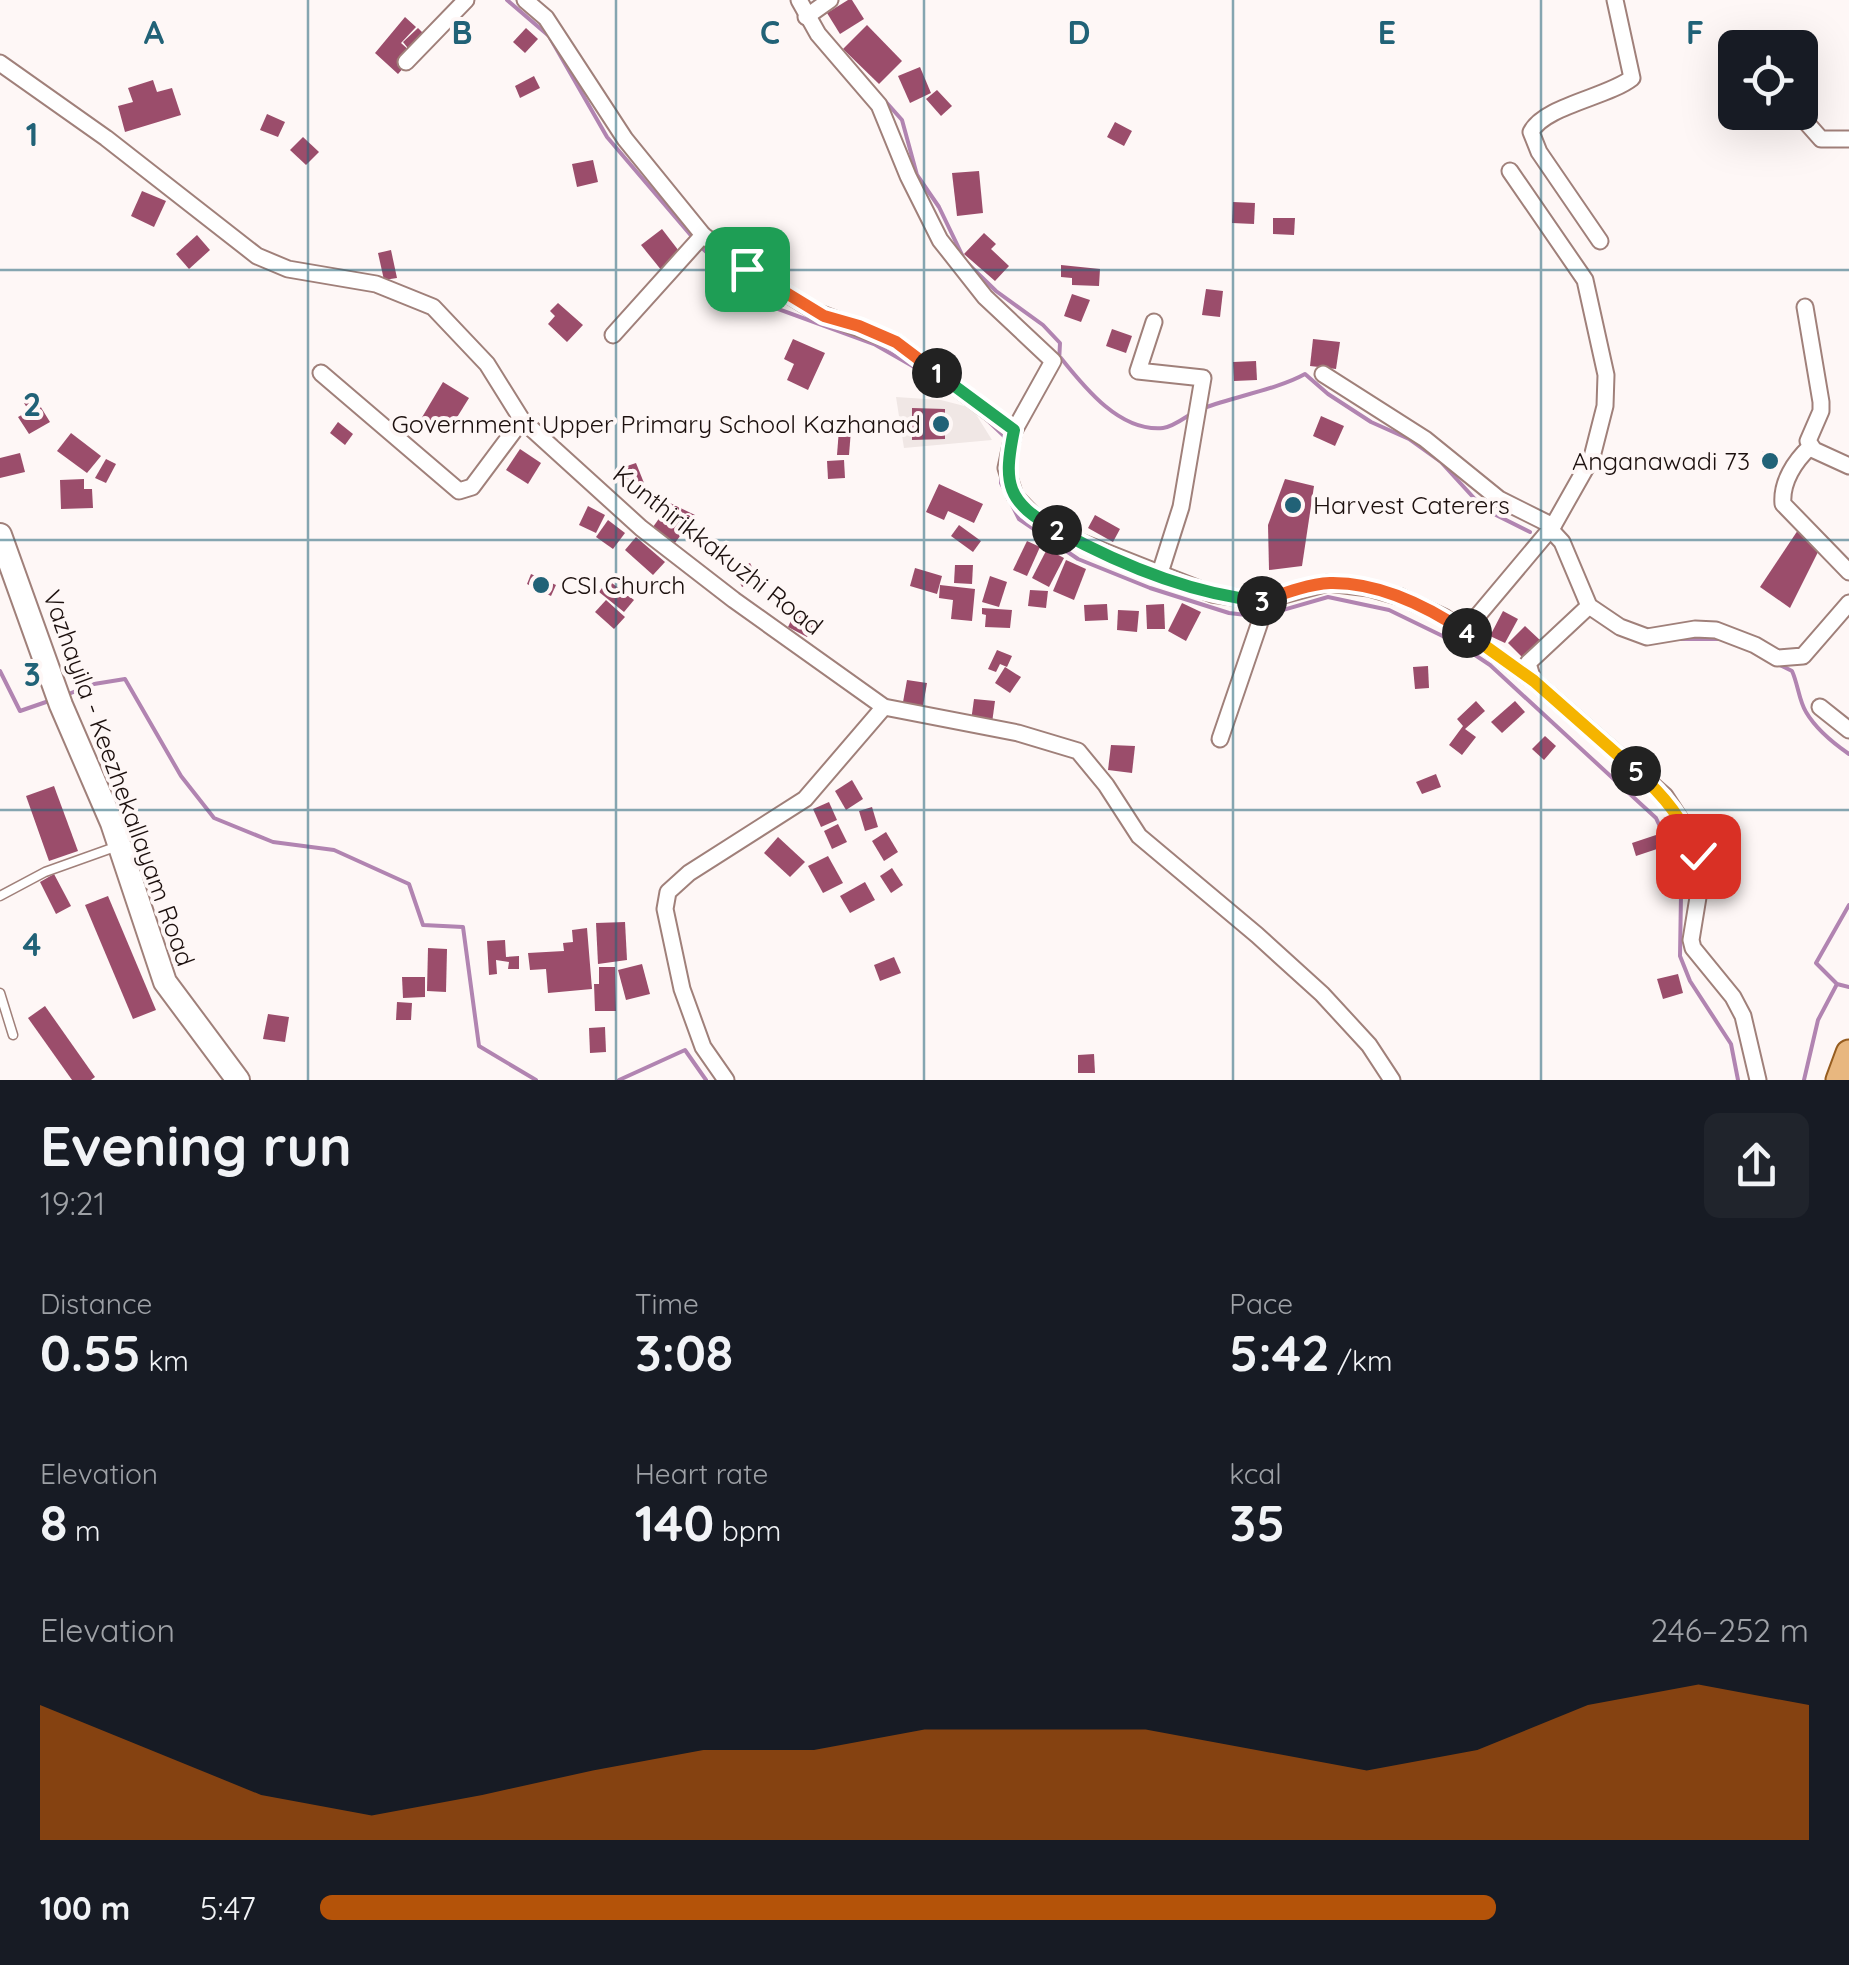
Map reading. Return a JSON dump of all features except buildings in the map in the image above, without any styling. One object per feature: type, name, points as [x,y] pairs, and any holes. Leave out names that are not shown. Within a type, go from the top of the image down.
[{"type":"main road","points":[[1839,1080],[1849,1052]]},
{"type":"street","points":[[406,62],[466,0]]},
{"type":"street","points":[[525,0],[546,18],[625,139],[702,235],[816,312],[896,342],[1013,435]]},
{"type":"street","points":[[799,0],[806,17],[879,105],[940,240],[985,297],[1054,361],[1013,435],[1006,468],[1015,496],[1036,518],[1078,541],[1212,594],[1261,601],[1328,583],[1401,597],[1444,617],[1534,681],[1665,796],[1689,833],[1701,879],[1692,948],[1733,997],[1743,1016],[1758,1080]]},
{"type":"street","points":[[806,17],[830,0]]},
{"type":"street","points":[[1600,240],[1540,152],[1531,132],[1539,122],[1591,96],[1606,94],[1632,78],[1615,0]]},
{"type":"street","name":"Kunthirikkakuzhi Road","points":[[0,64],[106,138],[257,256],[280,268],[376,284],[433,307],[487,364],[522,420],[641,528],[884,707],[1018,733],[1078,752],[1106,785],[1139,836],[1322,994],[1369,1045],[1392,1080]]},
{"type":"street","points":[[1814,130],[1821,138],[1849,138]]},
{"type":"street","points":[[1464,632],[1552,528],[1592,457],[1604,406],[1606,375],[1585,280],[1510,171]]},
{"type":"street","points":[[613,334],[702,235]]},
{"type":"street","points":[[1806,307],[1820,402],[1817,421],[1807,438],[1810,447],[1849,466]]},
{"type":"street","points":[[1154,322],[1138,371],[1203,378],[1181,507],[1159,576]]},
{"type":"street","points":[[321,372],[459,491],[472,487],[522,420]]},
{"type":"street","points":[[1323,374],[1425,439],[1499,499],[1552,528],[1562,542],[1589,606],[1620,628],[1647,637],[1695,629],[1716,630],[1776,658],[1803,656],[1849,602]]},
{"type":"street","points":[[1810,447],[1782,488],[1783,504],[1849,572]]},
{"type":"street","name":"Vazhayila - Keezhekallayam Road","points":[[0,535],[62,705],[120,845],[165,982],[238,1080]]},
{"type":"street","points":[[1220,739],[1262,616],[1261,601]]},
{"type":"street","points":[[1534,681],[1528,663],[1589,606]]},
{"type":"street","points":[[726,1080],[702,1046],[682,989],[665,908],[668,892],[688,873],[804,799],[884,707]]},
{"type":"street","points":[[1820,707],[1849,730]]},
{"type":"lane","points":[[0,896],[45,872],[120,845]]},
{"type":"lane","points":[[0,993],[13,1035]]},
{"type":"shaded area","name":"Government Upper Primary School Kazhanad","points":[[896,397],[941,400],[972,408],[992,440],[904,448]]},
{"type":"waterway","points":[[507,0],[549,36],[607,137],[694,239]]},
{"type":"waterway","points":[[870,84],[902,120],[917,175],[939,207],[965,261],[1060,343],[1059,363]]},
{"type":"waterway","points":[[700,246],[759,302],[874,344],[923,372]]},
{"type":"waterway","points":[[1061,358],[1105,406],[1132,423],[1163,428],[1191,414]]},
{"type":"waterway","points":[[1204,408],[1305,374],[1371,422],[1409,439],[1441,462],[1484,509],[1530,532]]},
{"type":"waterway","points":[[983,416],[1005,437]]},
{"type":"waterway","points":[[1001,476],[1019,519],[1078,559],[1150,588],[1229,613],[1255,616]]},
{"type":"waterway","points":[[1269,614],[1328,597],[1389,610],[1457,643],[1490,665],[1656,818],[1674,857],[1681,895],[1680,956],[1690,981],[1731,1044],[1738,1080]]},
{"type":"waterway","points":[[1679,639],[1720,639]]},
{"type":"waterway","points":[[1774,662],[1792,671],[1810,718],[1849,754]]},
{"type":"waterway","points":[[0,671],[20,711],[46,702]]},
{"type":"waterway","points":[[71,693],[125,679],[181,776],[214,818],[273,842],[334,850],[409,884],[423,925],[463,927],[479,1046],[536,1080]]},
{"type":"waterway","points":[[1836,983],[1816,963],[1849,905]]},
{"type":"waterway","points":[[1804,1080],[1818,1020],[1837,984],[1849,987]]},
{"type":"waterway","points":[[619,1080],[685,1050],[706,1080]]},
{"type":"place","name":"Government Upper Primary School Kazhanad","points":[[941,424]]},
{"type":"place","name":"Anganawadi 73","points":[[1770,461]]},
{"type":"place","name":"Harvest Caterers","points":[[1293,505]]},
{"type":"place","name":"CSI Church","points":[[541,585]]},
{"type":"route","points":[[747,269],[824,316],[896,342],[1014,430],[1006,468],[1015,496],[1036,518],[1078,541],[1212,594],[1261,601],[1328,583],[1401,597],[1444,617],[1534,681],[1665,796],[1689,833],[1698,856]]}]
